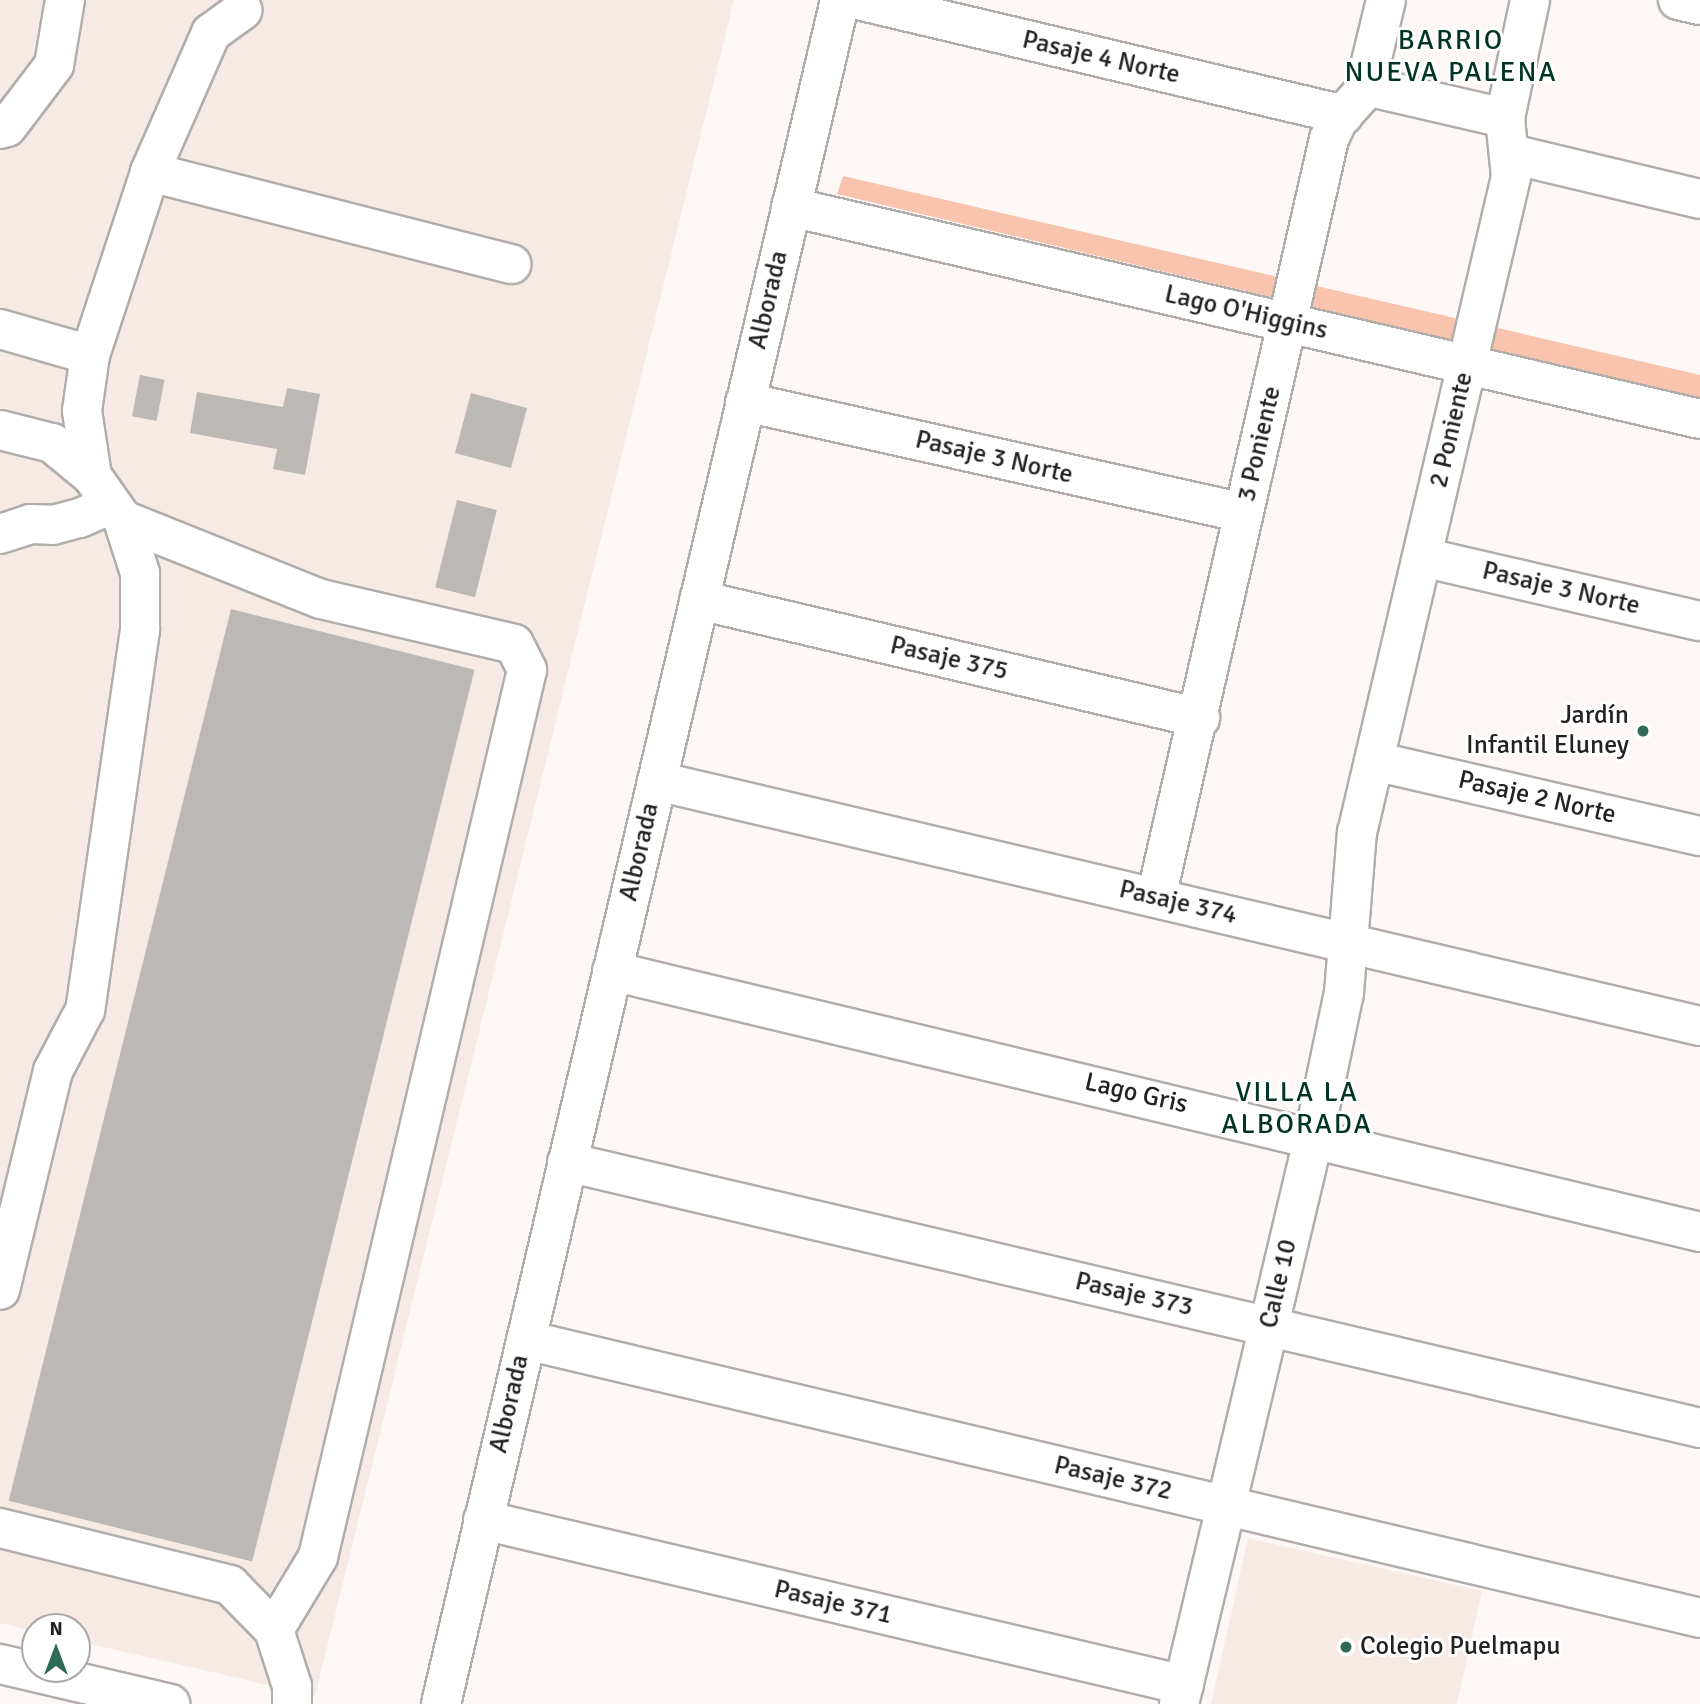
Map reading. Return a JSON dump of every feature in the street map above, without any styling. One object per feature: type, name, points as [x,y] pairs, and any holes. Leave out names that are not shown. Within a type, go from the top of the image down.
[{"type":"street","points":[[0,130],[7,127],[54,65],[65,0]]},
{"type":"street","name":"Alborada","points":[[441,1704],[840,0]]},
{"type":"street","name":"Pasaje 4 Norte","points":[[859,0],[1355,100],[1508,136],[1700,199]]},
{"type":"street","name":"3 Poniente","points":[[1157,898],[1200,718],[1204,680],[1289,323],[1329,139],[1355,100],[1386,0]]},
{"type":"street","name":"2 Poniente","points":[[1354,859],[1374,761],[1511,177],[1508,136],[1529,0]]},
{"type":"street","points":[[1678,0],[1700,5]]},
{"type":"street","points":[[0,1290],[53,1071],[85,1010],[141,630],[139,573],[109,500],[82,411],[90,355],[150,172],[211,33],[243,10]]},
{"type":"street","points":[[150,172],[511,264]]},
{"type":"street","name":"Lago O'Higgins","points":[[791,207],[1700,419]]},
{"type":"street","points":[[0,329],[90,355]]},
{"type":"street","name":"Pasaje 3 Norte","points":[[746,402],[1244,513]]},
{"type":"street","points":[[0,430],[52,443],[109,500],[321,600],[514,644],[527,670],[318,1557],[274,1630]]},
{"type":"street","points":[[0,534],[30,524],[53,525],[109,500]]},
{"type":"street","name":"Pasaje 3 Norte","points":[[1422,557],[1700,621]]},
{"type":"street","name":"Pasaje 375","points":[[699,600],[1200,718]]},
{"type":"street","name":"Pasaje 2 Norte","points":[[1374,761],[1700,836]]},
{"type":"street","name":"Pasaje 374","points":[[657,781],[1700,1026]]},
{"type":"street","name":"Calle 10","points":[[1182,1695],[1314,1136],[1350,944],[1354,859]]},
{"type":"street","name":"Lago Gris","points":[[612,971],[1314,1136],[1700,1232]]},
{"type":"street","name":"Pasaje 373","points":[[567,1162],[1700,1428]]},
{"type":"street","name":"Pasaje 372","points":[[526,1340],[1700,1618]]},
{"type":"street","name":"Pasaje 371","points":[[483,1520],[1182,1695]]},
{"type":"street","points":[[0,1528],[230,1585],[274,1630],[292,1686],[292,1704]]},
{"type":"street","points":[[0,1664],[170,1704]]},
{"type":"shaded area","points":[[0,0],[734,0],[315,1696],[91,1644],[91,1613],[21,1613],[21,1628],[0,1623]]},
{"type":"shaded area","points":[[843,176],[1700,375],[1700,399],[837,194]]},
{"type":"shaded area","name":"Colegio Puelmapu","points":[[1248,1538],[1482,1591],[1457,1704],[1211,1704]]},
{"type":"building","points":[[140,375],[165,380],[157,421],[132,416]]},
{"type":"building","points":[[287,388],[320,394],[305,475],[273,469],[277,449],[190,433],[197,392],[283,407]]},
{"type":"building","points":[[471,393],[527,408],[511,468],[455,453]]},
{"type":"building","points":[[457,500],[497,510],[475,597],[435,587]]},
{"type":"building","points":[[231,609],[475,670],[252,1561],[9,1501]]},
{"type":"place","name":"Jardín Infantil Eluney","points":[[1643,731]]},
{"type":"place","name":"Colegio Puelmapu","points":[[1346,1647]]},
{"type":"district","name":"BARRIO NUEVA PALENA","points":[[1451,56]]},
{"type":"district","name":"VILLA LA ALBORADA","points":[[1297,1108]]}]
